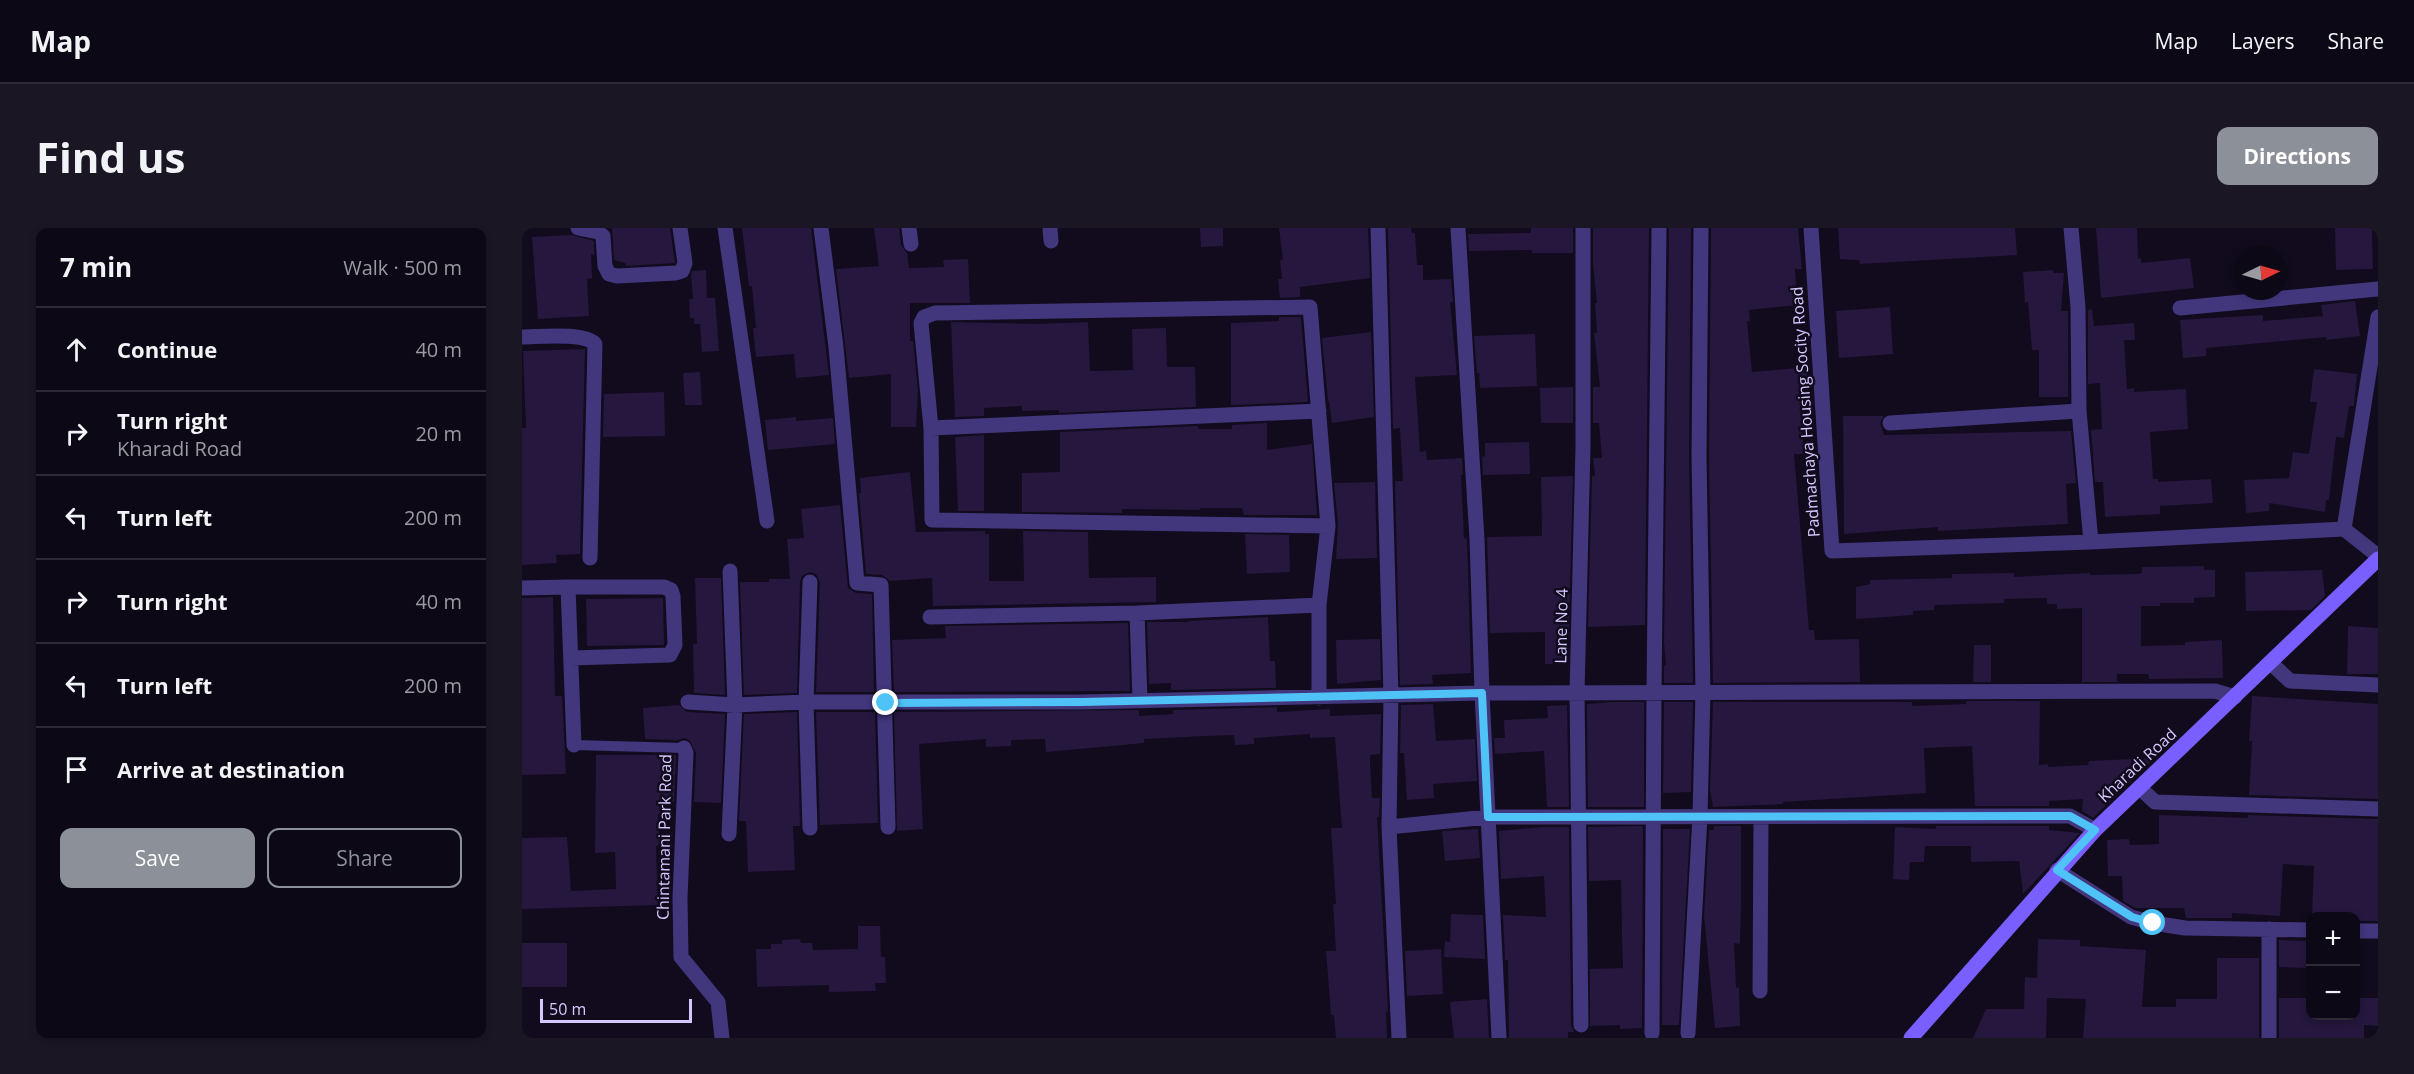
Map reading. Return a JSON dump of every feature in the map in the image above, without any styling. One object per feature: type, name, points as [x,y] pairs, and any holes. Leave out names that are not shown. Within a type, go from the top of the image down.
[{"type":"street","points":[[578,228],[598,232],[603,236],[604,266],[609,274],[617,276],[682,271],[685,263],[680,228]]},
{"type":"street","points":[[724,228],[767,521]]},
{"type":"street","points":[[821,228],[836,347],[857,583],[881,585],[888,827]]},
{"type":"street","points":[[909,228],[911,244]]},
{"type":"street","points":[[1378,228],[1391,696],[1389,827],[1399,1038]]},
{"type":"street","points":[[1458,228],[1477,539],[1499,1038]]},
{"type":"street","name":"Lane No 4","points":[[1581,1025],[1577,693],[1583,446],[1583,228]]},
{"type":"street","points":[[1652,1033],[1653,693],[1659,228]]},
{"type":"street","points":[[1688,1033],[1700,816],[1703,692],[1699,456],[1701,228]]},
{"type":"street","name":"Padmachaya Housing Socity Road","points":[[1811,228],[1832,552],[2344,529]]},
{"type":"street","points":[[2071,228],[2078,307],[2079,411],[2091,542]]},
{"type":"street","points":[[2180,308],[2378,289]]},
{"type":"street","points":[[1319,698],[1319,605],[1328,526],[1310,308],[935,313],[924,316],[921,323],[931,428],[932,520],[1328,526]]},
{"type":"street","points":[[2378,317],[2344,529],[2378,558]]},
{"type":"street","points":[[522,337],[580,337],[590,339],[595,344],[590,558]]},
{"type":"street","points":[[931,428],[1320,411]]},
{"type":"street","points":[[1890,423],[2079,411]]},
{"type":"street","name":"Kharadi Road","points":[[1911,1038],[2057,870],[2095,830],[2378,558]]},
{"type":"street","points":[[729,834],[735,705],[730,571]]},
{"type":"street","points":[[810,582],[806,702],[810,828]]},
{"type":"street","name":"Chintamani Park Road","points":[[568,587],[574,745]]},
{"type":"street","points":[[522,588],[664,587],[670,590],[673,596],[675,645],[670,655],[571,658]]},
{"type":"street","points":[[930,617],[1137,613],[1319,605]]},
{"type":"street","points":[[1137,613],[1140,701]]},
{"type":"street","points":[[2271,663],[2290,681],[2378,685]]},
{"type":"street","points":[[688,702],[735,705],[806,702],[1140,701],[1482,693],[1703,692],[2215,691],[2235,697]]},
{"type":"street","name":"Chintamani Park Road","points":[[684,748],[686,753],[680,898],[681,957],[718,1002],[722,1038]]},
{"type":"street","points":[[2140,788],[2155,802],[2378,809]]},
{"type":"street","points":[[1389,827],[1488,817],[2070,816],[2095,830]]},
{"type":"street","points":[[1760,991],[1761,817]]},
{"type":"street","points":[[2057,870],[2132,917],[2142,920],[2185,928],[2306,930]]},
{"type":"street","points":[[2269,929],[2269,1038]]},
{"type":"street","points":[[2360,931],[2378,932]]},
{"type":"lane","name":"Chintamani Park Road","points":[[574,745],[684,748]]},
{"type":"building","points":[[612,228],[670,228],[675,263],[626,266],[625,263],[614,260]]},
{"type":"building","points":[[742,228],[811,228],[829,375],[796,378],[794,354],[756,357],[752,286],[749,286]]},
{"type":"building","points":[[874,228],[899,228],[901,245],[907,253],[909,268],[944,267],[943,260],[968,259],[970,303],[910,303],[910,341],[913,341],[918,391],[916,427],[891,427],[891,374],[849,378],[836,269],[879,266]]},
{"type":"building","points":[[1200,228],[1223,228],[1223,246],[1201,247]]},
{"type":"building","points":[[1279,228],[1368,228],[1370,278],[1300,287],[1300,297],[1280,298],[1278,279],[1282,279],[1280,260],[1283,260]]},
{"type":"building","points":[[1388,228],[1411,228],[1412,233],[1415,233],[1417,265],[1423,265],[1423,280],[1451,279],[1453,302],[1450,302],[1457,375],[1415,377],[1420,452],[1426,451],[1427,460],[1462,458],[1471,673],[1432,675],[1433,684],[1400,685],[1395,481],[1403,481],[1400,428],[1393,429]]},
{"type":"building","points":[[1531,228],[1573,228],[1573,253],[1532,253],[1532,250],[1469,251],[1468,234],[1531,233]]},
{"type":"building","points":[[1593,228],[1649,228],[1645,625],[1588,627],[1592,476],[1595,476],[1593,458],[1602,458],[1599,423],[1593,423],[1593,387],[1600,387],[1594,333],[1597,333],[1595,303],[1597,303],[1593,264]]},
{"type":"building","points":[[1669,228],[1691,228],[1689,456],[1693,683],[1664,683],[1664,666],[1666,665],[1664,643]]},
{"type":"building","points":[[1711,228],[1798,228],[1802,269],[1795,269],[1797,305],[1749,310],[1750,321],[1747,321],[1752,372],[1807,367],[1811,417],[1801,418],[1804,454],[1794,454],[1809,630],[1814,630],[1815,640],[1859,639],[1860,682],[1713,683],[1709,456]]},
{"type":"building","points":[[1838,228],[2015,228],[2017,255],[1860,264],[1859,260],[1840,259]]},
{"type":"building","points":[[2096,228],[2137,228],[2138,259],[2141,258],[2141,263],[2190,258],[2194,288],[2101,298]]},
{"type":"building","points":[[2335,228],[2372,228],[2373,269],[2336,270]]},
{"type":"building","points":[[572,235],[594,241],[594,255],[591,254],[592,278],[587,279],[589,316],[538,319],[532,237]]},
{"type":"building","points":[[706,270],[707,298],[715,298],[719,351],[702,352],[700,324],[694,324],[694,318],[690,318],[689,299],[693,299],[692,271]]},
{"type":"building","points":[[2053,270],[2053,273],[2064,273],[2061,311],[2068,311],[2068,397],[2039,397],[2039,350],[2032,350],[2028,302],[2025,303],[2023,272]]},
{"type":"building","points":[[2355,301],[2360,336],[2206,348],[2206,356],[2183,358],[2180,320],[2263,315],[2263,321],[2323,316],[2321,305]]},
{"type":"building","points":[[1890,307],[1893,354],[1839,358],[1836,311]]},
{"type":"building","points":[[2092,309],[2094,326],[2134,323],[2135,340],[2124,340],[2127,389],[2134,388],[2134,392],[2186,389],[2188,429],[2150,432],[2153,479],[2158,479],[2158,482],[2211,479],[2213,503],[2160,506],[2160,514],[2105,517],[2103,482],[2095,482],[2091,430],[2102,429],[2100,383],[2088,384],[2088,310]]},
{"type":"building","points":[[1279,317],[1301,317],[1308,402],[1231,405],[1231,323],[1279,321]]},
{"type":"building","points":[[951,322],[1037,324],[1088,322],[1090,371],[1133,370],[1132,329],[1166,328],[1167,367],[1195,367],[1196,407],[1059,413],[1059,410],[1022,411],[1022,406],[984,408],[984,416],[955,417]]},
{"type":"building","points":[[1371,332],[1374,417],[1332,423],[1322,338]]},
{"type":"building","points":[[1535,334],[1537,386],[1480,388],[1474,336]]},
{"type":"building","points":[[585,349],[580,554],[556,555],[557,563],[522,565],[522,428],[526,428],[523,351]]},
{"type":"building","points":[[2314,369],[2357,374],[2354,406],[2349,406],[2344,438],[2336,437],[2329,500],[2326,500],[2325,512],[2269,503],[2269,511],[2246,513],[2244,480],[2289,478],[2293,452],[2309,454],[2317,402],[2310,402]]},
{"type":"building","points":[[700,372],[702,405],[685,405],[683,373]]},
{"type":"building","points":[[1573,387],[1573,423],[1541,423],[1540,388]]},
{"type":"building","points":[[664,392],[665,436],[603,437],[604,394]]},
{"type":"building","points":[[1843,416],[1884,416],[1880,423],[1884,435],[2071,431],[2076,483],[2066,484],[2068,524],[1938,531],[1938,527],[1844,534]]},
{"type":"building","points":[[796,417],[796,421],[833,418],[835,444],[768,450],[765,420]]},
{"type":"building","points":[[1267,423],[1267,450],[1312,444],[1317,515],[1244,515],[1242,508],[1122,509],[1122,513],[1022,512],[1022,473],[1060,472],[1060,432],[1197,426],[1199,429],[1232,429],[1232,425]]},
{"type":"building","points":[[984,435],[984,511],[958,511],[955,437]]},
{"type":"building","points":[[1529,442],[1530,474],[1483,475],[1482,457],[1485,456],[1485,443]]},
{"type":"building","points":[[910,472],[916,532],[985,531],[985,534],[989,534],[989,581],[1024,581],[1023,531],[1088,532],[1089,578],[1156,577],[1156,602],[933,606],[932,578],[890,581],[882,575],[866,574],[859,493],[861,493],[860,478]]},
{"type":"building","points":[[1573,476],[1568,664],[1545,664],[1545,632],[1490,633],[1487,537],[1542,536],[1541,477]]},
{"type":"building","points":[[1375,482],[1377,558],[1336,559],[1338,525],[1334,483]]},
{"type":"building","points":[[840,505],[848,588],[856,593],[872,594],[874,692],[816,692],[820,582],[816,574],[810,572],[802,576],[800,582],[797,693],[744,695],[740,582],[790,579],[787,539],[804,538],[801,509]]},
{"type":"building","points":[[1245,534],[1289,535],[1290,572],[1247,574]]},
{"type":"building","points":[[2204,566],[2204,570],[2215,570],[2215,597],[2194,598],[2194,603],[2160,603],[2160,606],[2141,606],[2141,646],[2185,645],[2185,642],[2222,640],[2223,678],[2149,679],[2148,674],[2117,674],[2117,682],[2082,682],[2082,608],[2057,609],[2057,604],[2047,604],[2047,598],[2004,599],[2004,603],[1934,605],[1934,610],[1913,611],[1913,615],[1856,619],[1856,587],[1870,584],[1870,580],[1952,578],[1952,574],[2014,573],[2014,577],[2090,573],[2090,575],[2136,574],[2142,573],[2142,567]]},
{"type":"building","points":[[2322,570],[2325,596],[2311,610],[2246,611],[2245,572]]},
{"type":"building","points":[[695,578],[721,578],[725,695],[694,693],[693,644],[697,644]]},
{"type":"building","points":[[553,597],[555,696],[562,696],[566,774],[522,775],[522,598]]},
{"type":"building","points":[[663,598],[664,645],[587,646],[586,599]]},
{"type":"building","points":[[1268,617],[1270,661],[1275,661],[1276,688],[1171,690],[1171,683],[1149,684],[1147,622]]},
{"type":"building","points":[[1128,623],[1130,691],[894,692],[892,640],[946,638],[945,626]]},
{"type":"building","points":[[2348,626],[2378,628],[2378,674],[2347,674]]},
{"type":"building","points":[[1380,639],[1381,680],[1337,684],[1336,640]]},
{"type":"building","points":[[1974,645],[1991,645],[1991,682],[1973,682]]},
{"type":"building","points":[[2252,696],[2378,704],[2378,799],[2249,795]]},
{"type":"building","points":[[1966,701],[2040,701],[2039,765],[2048,764],[2048,767],[2088,765],[2089,761],[2155,758],[2093,818],[2082,811],[2083,799],[2049,801],[2049,806],[1975,806],[1972,746],[1924,748],[1926,793],[1713,807],[1710,791],[1713,702],[1912,702],[1912,706],[1966,704]]},
{"type":"building","points":[[1644,702],[1644,807],[1588,807],[1587,704]]},
{"type":"building","points":[[1664,702],[1693,702],[1691,792],[1663,793]]},
{"type":"building","points":[[1433,704],[1436,741],[1475,739],[1477,781],[1433,784],[1434,798],[1407,800],[1404,753],[1400,753],[1401,705]]},
{"type":"building","points":[[679,705],[687,712],[725,714],[721,803],[694,802],[696,753],[690,741],[685,738],[678,740],[645,739],[643,708]]},
{"type":"building","points":[[1567,705],[1569,807],[1547,807],[1544,751],[1495,754],[1494,738],[1505,738],[1504,720],[1548,718],[1547,706]]},
{"type":"building","points":[[1277,707],[1277,712],[1330,709],[1330,716],[1381,714],[1380,754],[1370,755],[1370,762],[1372,798],[1380,798],[1379,817],[1377,817],[1388,1011],[1386,1012],[1387,1038],[1336,1038],[1334,1015],[1331,1015],[1326,951],[1336,951],[1333,904],[1336,904],[1331,828],[1342,828],[1335,737],[1310,738],[1310,734],[1254,738],[1254,744],[1235,745],[1234,735],[1144,739],[1144,743],[1046,752],[1045,739],[1011,740],[1011,746],[986,747],[986,739],[919,744],[923,829],[897,831],[894,712],[1139,710],[1139,716],[1173,714],[1173,710]]},
{"type":"building","points":[[797,712],[800,826],[793,826],[795,870],[748,872],[746,821],[739,821],[744,714]]},
{"type":"building","points":[[816,712],[875,712],[878,823],[820,825]]},
{"type":"building","points":[[596,755],[676,755],[674,802],[669,802],[669,814],[658,814],[659,845],[656,846],[658,905],[522,909],[522,838],[567,837],[571,891],[616,889],[615,852],[595,853]]},
{"type":"building","points":[[2159,815],[2378,819],[2378,921],[2360,921],[2360,912],[2312,912],[2314,866],[2283,864],[2280,916],[2232,913],[2232,918],[2186,918],[2184,908],[2135,908],[2123,901],[2122,876],[2108,876],[2107,840],[2129,839],[2130,845],[2159,844]]},
{"type":"building","points":[[1643,826],[1642,1028],[1620,1029],[1620,1025],[1590,1026],[1590,969],[1623,968],[1621,880],[1589,881],[1588,827]]},
{"type":"building","points":[[1714,826],[1741,826],[1740,944],[1734,943],[1736,988],[1739,987],[1740,1026],[1715,1028],[1704,916],[1709,830],[1714,830]]},
{"type":"building","points":[[1936,826],[2049,826],[2049,830],[2080,833],[2023,894],[2019,861],[1971,862],[1971,846],[1925,846],[1924,862],[1910,862],[1909,880],[1893,879],[1895,827],[1936,829]]},
{"type":"building","points":[[1569,827],[1571,1025],[1574,1032],[1568,1032],[1568,1038],[1509,1038],[1508,960],[1505,960],[1503,915],[1546,917],[1544,876],[1501,879],[1499,831]]},
{"type":"building","points":[[1478,829],[1480,858],[1445,861],[1442,831]]},
{"type":"building","points":[[1663,829],[1690,829],[1679,1025],[1662,1025]]},
{"type":"building","points":[[1451,914],[1483,915],[1485,959],[1444,957],[1445,941],[1450,942]]},
{"type":"building","points":[[858,926],[880,926],[881,957],[885,957],[886,983],[875,983],[876,991],[829,992],[829,985],[757,987],[756,949],[771,949],[771,944],[782,944],[782,940],[800,939],[801,943],[812,943],[813,950],[858,949]]},
{"type":"building","points":[[2038,939],[2080,940],[2080,946],[2146,950],[2142,1007],[2176,1007],[2176,999],[2217,999],[2217,958],[2259,958],[2259,1038],[2083,1038],[2086,999],[2047,998],[2046,1038],[1973,1038],[1986,1009],[2024,1009],[2025,977],[2037,978]]},
{"type":"building","points":[[2279,940],[2306,941],[2306,968],[2279,967]]},
{"type":"building","points":[[522,943],[567,943],[567,987],[522,987]]},
{"type":"building","points":[[1441,949],[1443,994],[1407,996],[1405,951]]},
{"type":"building","points":[[2279,998],[2306,998],[2306,1020],[2360,1020],[2360,998],[2378,998],[2378,1026],[2364,1025],[2364,1038],[2279,1038]]},
{"type":"building","points":[[1487,999],[1489,1038],[1454,1038],[1450,1002]]},
{"type":"route","points":[[886,703],[1081,702],[1482,693],[1488,817],[2070,816],[2095,830],[2057,870],[2132,917],[2153,923]]}]
